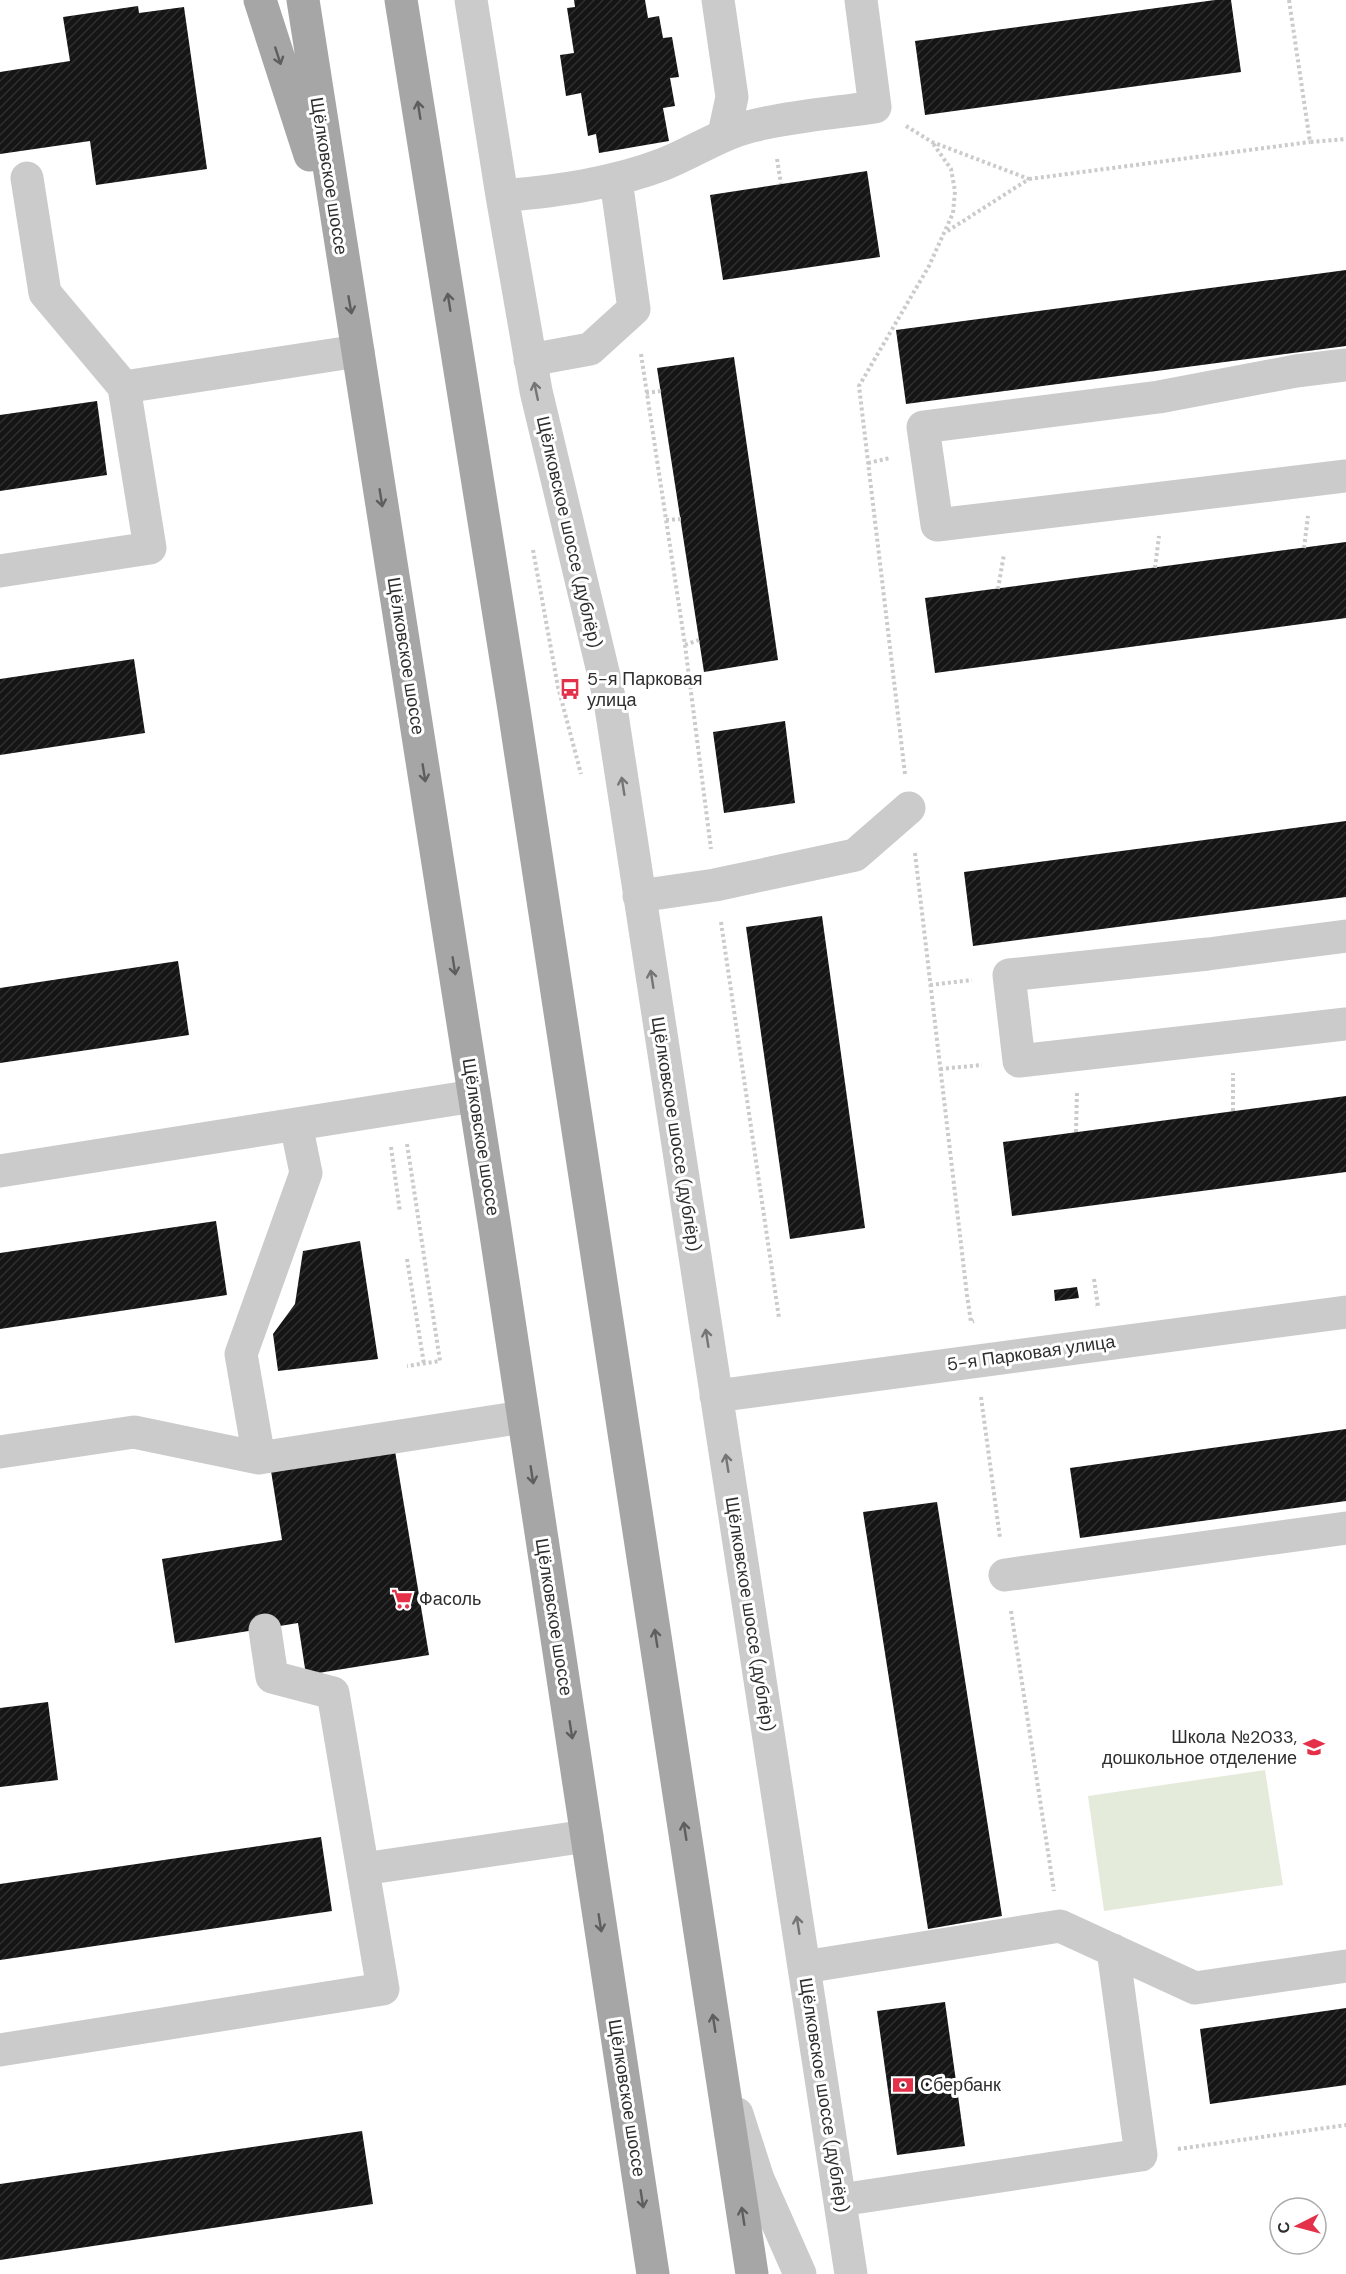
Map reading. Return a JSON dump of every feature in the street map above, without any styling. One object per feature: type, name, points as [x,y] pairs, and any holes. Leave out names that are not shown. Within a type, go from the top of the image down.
[{"type":"main road","points":[[260,0],[340,248]]},
{"type":"main road","name":"Щёлковское шоссе","points":[[303,0],[474,1096],[653,2274]]},
{"type":"main road","points":[[402,0],[513,703],[752,2274]]},
{"type":"street","name":"Щёлковское шоссе (дублёр)","points":[[471,0],[536,391],[610,701],[851,2274]]},
{"type":"street","points":[[718,0],[732,97],[724,134]]},
{"type":"street","points":[[502,196],[541,193],[616,180],[666,163],[724,134],[753,125],[875,107],[861,0]]},
{"type":"street","points":[[0,571],[150,548],[124,387],[45,293],[27,178]]},
{"type":"street","points":[[530,360],[590,349],[634,309],[616,180]]},
{"type":"street","points":[[124,387],[358,351]]},
{"type":"street","points":[[1346,365],[1296,371],[1159,397],[923,428],[937,525],[1346,476]]},
{"type":"street","points":[[639,896],[715,885],[855,855],[909,808]]},
{"type":"street","points":[[1346,936],[1208,954],[1009,975],[1019,1061],[1346,1024]]},
{"type":"street","points":[[0,1171],[474,1096]]},
{"type":"street","points":[[259,1458],[241,1354],[306,1173],[296,1124]]},
{"type":"street","name":"5-я Парковая улица","points":[[716,1396],[1346,1312]]},
{"type":"street","points":[[0,1452],[134,1432],[259,1458],[523,1417]]},
{"type":"street","points":[[1005,1575],[1346,1528]]},
{"type":"street","points":[[0,2050],[383,1989],[333,1693],[272,1677],[266,1630]]},
{"type":"street","points":[[363,1869],[587,1836]]},
{"type":"street","points":[[804,1967],[1060,1926],[1195,1988],[1346,1966]]},
{"type":"street","points":[[840,2200],[1141,2154],[1113,1950]]},
{"type":"street","points":[[720,2061],[758,2179],[800,2274]]},
{"type":"path","points":[[1289,0],[1310,142]]},
{"type":"path","points":[[945,233],[1029,179],[1346,139]]},
{"type":"path","points":[[982,1320],[971,1322],[859,386],[929,266],[953,213],[955,191],[951,169],[940,150],[932,142],[1029,179]]},
{"type":"path","points":[[634,309],[685,645],[715,885],[779,1318]]},
{"type":"path","points":[[646,393],[661,391]]},
{"type":"path","points":[[666,520],[681,519]]},
{"type":"path","points":[[533,549],[558,687],[582,778]]},
{"type":"path","points":[[685,645],[699,640]]},
{"type":"path","points":[[930,985],[1009,975]]},
{"type":"path","points":[[940,1069],[973,1066]]},
{"type":"path","points":[[406,1137],[440,1361],[407,1366]]},
{"type":"path","points":[[391,1149],[400,1212]]},
{"type":"path","points":[[407,1259],[424,1364]]},
{"type":"path","points":[[1088,1307],[1098,1306],[1094,1279]]},
{"type":"path","points":[[975,1361],[1005,1575],[1060,1926]]},
{"type":"path","points":[[1141,2154],[1346,2125]]},
{"type":"green space","points":[[1265,1770],[1283,1885],[1104,1911],[1088,1796]]},
{"type":"building","points":[[574,0],[645,0],[648,18],[659,16],[663,38],[672,37],[679,77],[670,78],[675,106],[663,108],[669,141],[599,153],[596,134],[588,136],[581,93],[566,96],[560,55],[574,53],[567,8],[575,7]]},
{"type":"building","points":[[1215,0],[1231,0],[1241,72],[925,115],[915,41]]},
{"type":"building","points":[[138,6],[139,13],[184,7],[207,169],[96,185],[90,141],[0,154],[0,72],[70,61],[63,17]]},
{"type":"building","points":[[867,171],[880,257],[723,280],[710,195]]},
{"type":"building","points":[[1346,270],[1346,346],[906,404],[896,330]]},
{"type":"building","points":[[734,357],[778,660],[704,672],[657,368]]},
{"type":"building","points":[[97,401],[107,475],[0,491],[0,415]]},
{"type":"building","points":[[1346,542],[1346,618],[935,673],[925,598]]},
{"type":"building","points":[[134,659],[145,733],[0,755],[0,679]]},
{"type":"building","points":[[785,721],[795,803],[724,813],[713,732]]},
{"type":"building","points":[[1346,821],[1346,897],[973,946],[964,872]]},
{"type":"building","points":[[822,916],[865,1228],[790,1239],[746,927]]},
{"type":"building","points":[[178,961],[189,1035],[0,1063],[0,988]]},
{"type":"building","points":[[1346,1096],[1346,1172],[1012,1216],[1003,1142]]},
{"type":"building","points":[[216,1221],[227,1295],[0,1329],[0,1253]]},
{"type":"building","points":[[360,1241],[378,1359],[278,1371],[273,1334],[295,1304],[303,1251]]},
{"type":"building","points":[[1077,1287],[1079,1298],[1055,1301],[1054,1290]]},
{"type":"building","points":[[1346,1429],[1346,1501],[1080,1538],[1070,1468]]},
{"type":"building","points":[[395,1451],[429,1655],[306,1675],[298,1623],[175,1643],[162,1559],[282,1540],[271,1471]]},
{"type":"building","points":[[937,1502],[1002,1916],[928,1929],[863,1512]]},
{"type":"building","points":[[48,1702],[58,1780],[0,1787],[0,1708]]},
{"type":"building","points":[[321,1837],[332,1911],[0,1960],[0,1884]]},
{"type":"building","points":[[945,2002],[965,2146],[897,2155],[877,2011]]},
{"type":"building","points":[[1346,2008],[1346,2085],[1210,2104],[1200,2029]]},
{"type":"building","points":[[362,2131],[373,2204],[0,2260],[0,2184]]},
{"type":"place","name":"5-я Парковая улица","points":[[570,689]]},
{"type":"place","name":"Фасоль","points":[[402,1599]]},
{"type":"place","name":"Школа №2033, дошкольное отделение","points":[[1314,1747]]},
{"type":"place","name":"Сбербанк","points":[[903,2085]]}]
